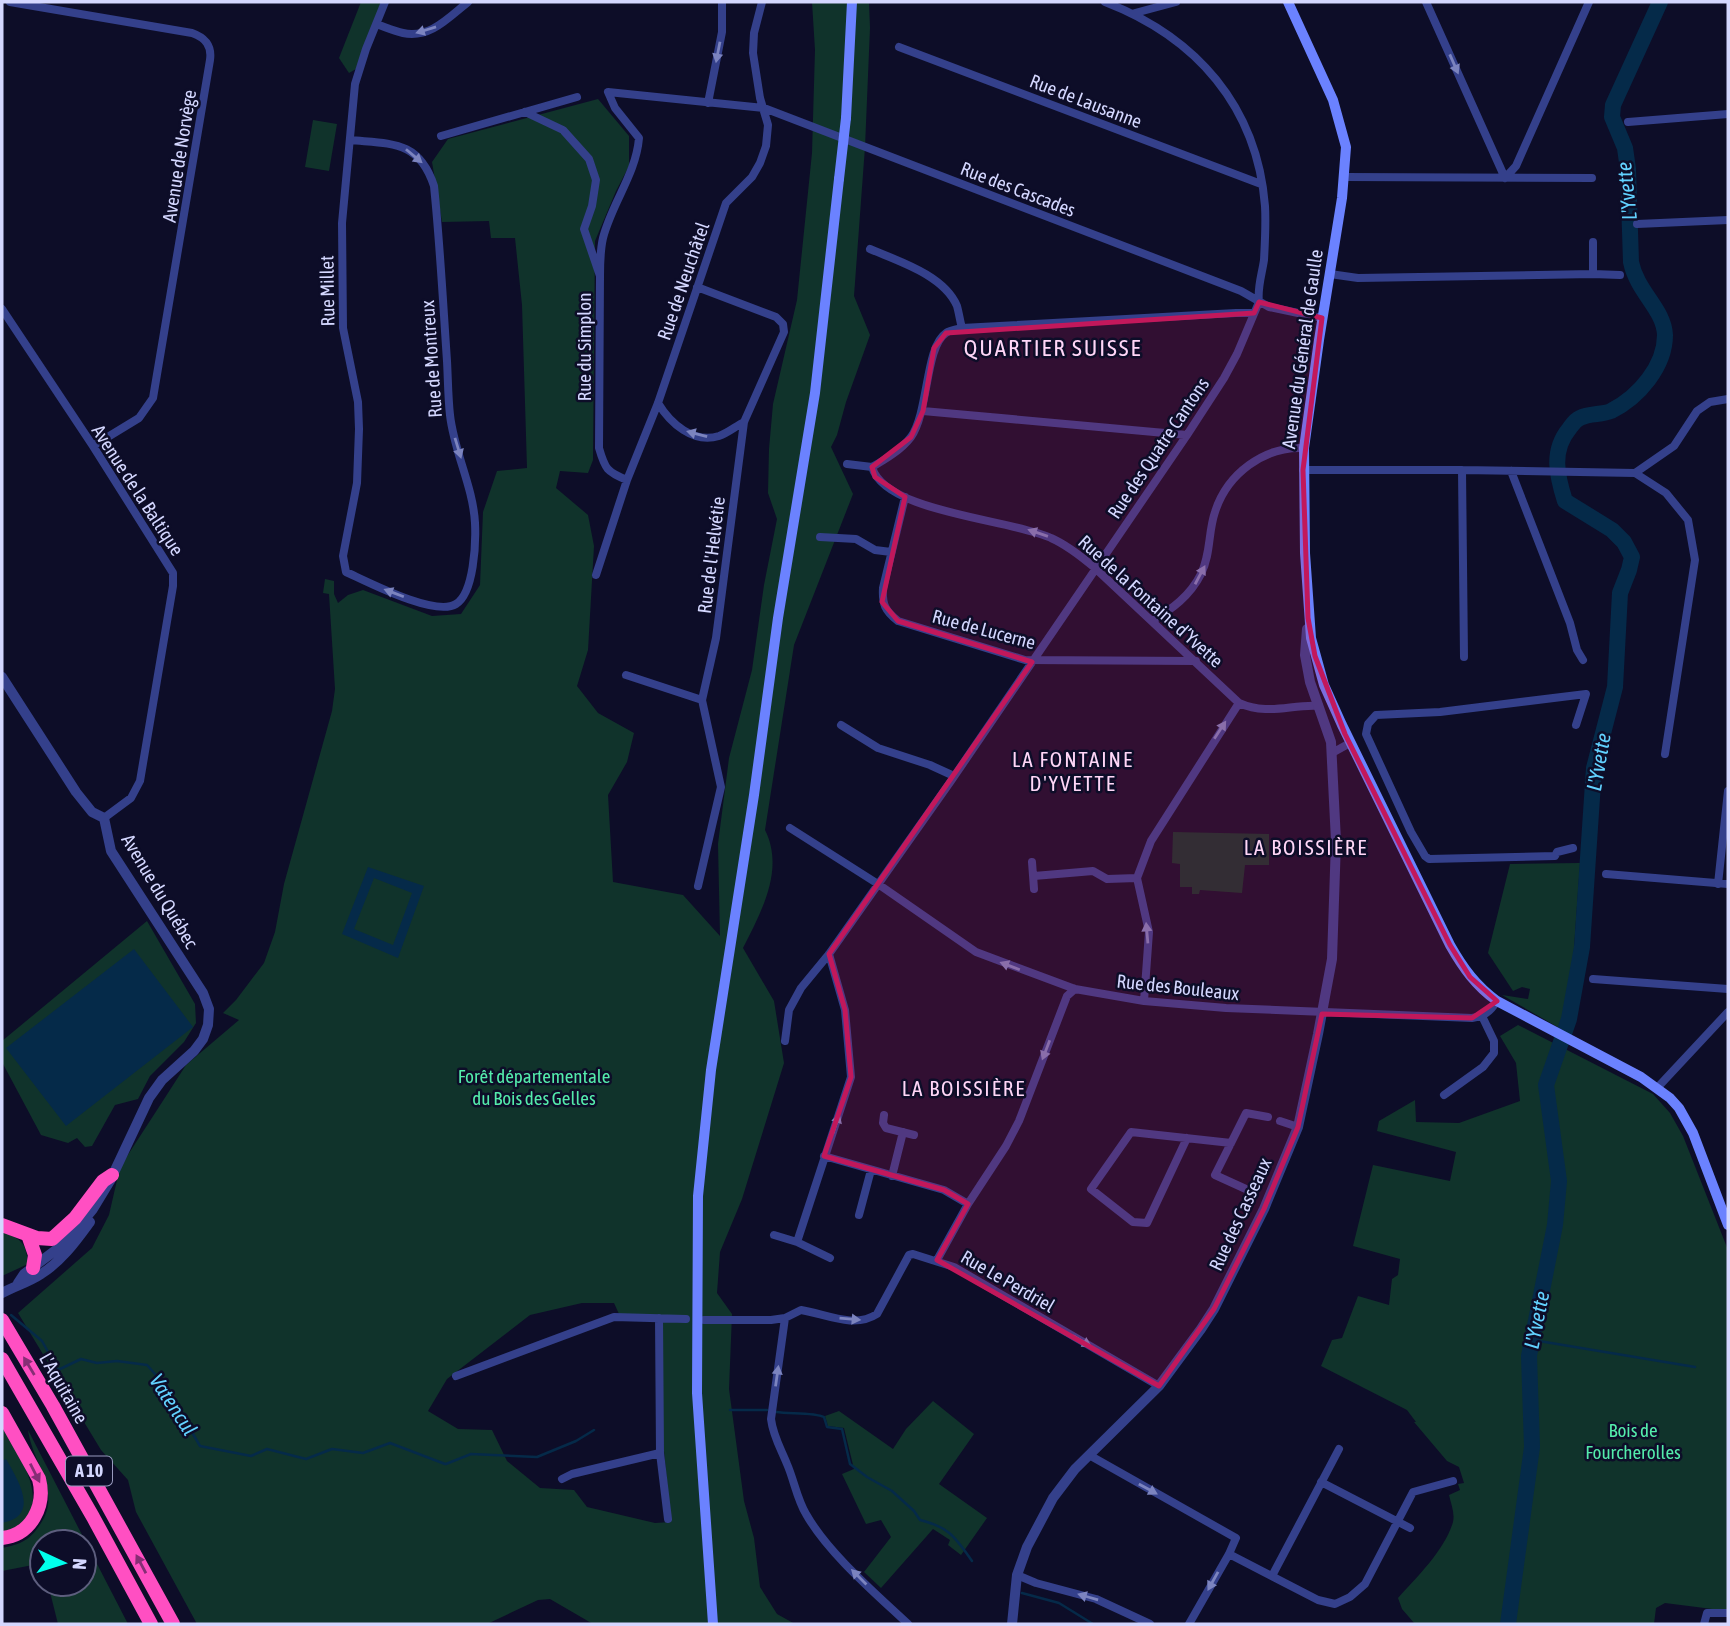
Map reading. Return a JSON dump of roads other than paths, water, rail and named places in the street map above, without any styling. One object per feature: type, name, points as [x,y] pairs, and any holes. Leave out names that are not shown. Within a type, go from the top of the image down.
[{"type":"highway","points":[[2,1225],[28,1235],[52,1238],[75,1219],[103,1181],[111,1178]]},
{"type":"highway","points":[[26,1277],[35,1255],[28,1235]]},
{"type":"highway","name":"L'Aquitaine","points":[[2,1320],[72,1440],[173,1624]]},
{"type":"highway","name":"L'Aquitaine","points":[[2,1359],[150,1624]]},
{"type":"highway","points":[[2,1413],[39,1479],[41,1492],[37,1513],[25,1529],[15,1536],[2,1538]]},
{"type":"main road","points":[[713,1624],[697,1393],[698,1196],[711,1070],[754,795],[778,618],[816,393],[846,118],[852,2]]},
{"type":"main road","name":"Avenue du Général de Gaulle","points":[[1288,2],[1340,118],[1346,147],[1345,177],[1304,448],[1308,618],[1321,676],[1350,743],[1460,963],[1483,991],[1497,1001],[1657,1087],[1679,1108],[1693,1133],[1728,1225]]},
{"type":"street","name":"Avenue de Norvège","points":[[10,2],[192,33],[202,37],[210,48],[207,81],[153,398],[139,418],[93,446]]},
{"type":"street","name":"Rue Millet","points":[[355,576],[346,572],[343,556],[357,483],[359,450],[358,402],[346,346],[342,307],[342,223],[356,82],[386,2]]},
{"type":"street","points":[[376,24],[402,33],[426,32],[436,28],[468,2]]},
{"type":"street","points":[[708,103],[722,32],[722,2]]},
{"type":"street","name":"Rue de Neuchâtel","points":[[596,575],[726,202],[752,177],[766,146],[768,125],[760,98],[753,53],[754,33],[762,2]]},
{"type":"street","name":"Rue des Quatre Cantons","points":[[785,1041],[789,1010],[801,988],[829,954],[954,776],[1186,435],[1224,378],[1259,302],[1264,260],[1265,207],[1257,162],[1244,125],[1216,78],[1197,58],[1166,33],[1134,13],[1120,5],[1105,2]]},
{"type":"street","points":[[1134,13],[1175,2]]},
{"type":"street","points":[[1426,2],[1505,178]]},
{"type":"street","points":[[1505,178],[1516,166],[1589,2]]},
{"type":"street","name":"Rue de Lausanne","points":[[899,47],[1261,184]]},
{"type":"street","name":"Rue des Cascades","points":[[600,276],[600,254],[604,235],[637,157],[639,138],[615,108],[608,92],[764,108],[1241,292],[1269,307],[1322,318]]},
{"type":"street","points":[[441,136],[578,97]]},
{"type":"street","name":"Rue du Simplon","points":[[525,112],[563,130],[589,159],[596,180],[592,206],[584,229],[600,276],[599,448],[605,468],[627,480]]},
{"type":"street","points":[[1628,122],[1728,114]]},
{"type":"street","name":"Rue de Montreux","points":[[350,140],[400,145],[414,153],[425,165],[434,186],[450,417],[473,505],[475,537],[468,588],[461,600],[454,605],[436,607],[355,576]]},
{"type":"street","points":[[1345,177],[1592,178]]},
{"type":"street","points":[[1637,224],[1728,220]]},
{"type":"street","points":[[1593,242],[1593,274]]},
{"type":"street","points":[[870,249],[918,269],[942,287],[956,304],[962,328]]},
{"type":"street","points":[[1330,274],[1358,278],[1620,275]]},
{"type":"street","name":"Rue de l'Helvétie","points":[[697,287],[776,317],[783,324],[784,332],[744,422],[716,638],[702,700],[721,787],[698,886]]},
{"type":"street","name":"Avenue de la Baltique","points":[[2,309],[173,573],[140,781],[131,798],[104,818]]},
{"type":"street","points":[[847,464],[872,467],[892,455],[911,437],[922,411],[934,348],[946,333],[962,328],[1254,313]]},
{"type":"street","points":[[1635,473],[1674,446],[1697,411],[1710,402],[1728,399]]},
{"type":"street","points":[[658,403],[666,417],[685,431],[704,438],[720,436],[744,422]]},
{"type":"street","points":[[922,411],[1186,435]]},
{"type":"street","points":[[1152,621],[1177,606],[1201,576],[1209,551],[1214,513],[1232,480],[1240,471],[1266,455],[1279,450],[1304,448]]},
{"type":"street","name":"Rue de la Fontaine d’Yvette","points":[[872,467],[875,477],[888,488],[927,507],[1024,528],[1050,537],[1070,549],[1095,568],[1239,703]]},
{"type":"street","points":[[1303,470],[1635,473],[1666,493],[1688,520],[1695,560],[1665,754]]},
{"type":"street","points":[[1462,470],[1464,657]]},
{"type":"street","points":[[1511,471],[1583,660]]},
{"type":"street","name":"Rue de Lucerne","points":[[905,497],[882,602],[888,613],[898,621],[1034,661],[1196,661]]},
{"type":"street","points":[[820,537],[856,539],[875,550],[891,552]]},
{"type":"street","name":"Rue des Casseaux","points":[[1012,1624],[1017,1575],[1025,1552],[1053,1498],[1089,1455],[1159,1386],[1214,1309],[1264,1209],[1298,1127],[1334,944],[1336,817],[1332,753],[1328,731],[1311,685],[1305,655],[1308,618]]},
{"type":"street","points":[[626,676],[702,700]]},
{"type":"street","name":"Avenue du Québec","points":[[2,677],[76,792],[92,812],[104,818],[111,851],[203,993],[209,1009],[208,1025],[203,1039],[194,1051],[162,1080],[149,1098],[111,1178]]},
{"type":"street","points":[[1573,848],[1557,852],[1555,856],[1429,859],[1411,832],[1366,733],[1368,724],[1376,715],[1440,712],[1586,694],[1576,725]]},
{"type":"street","points":[[1144,1001],[1149,932],[1137,878],[1151,841],[1218,732],[1239,703],[1256,709],[1275,710],[1319,706]]},
{"type":"street","points":[[841,725],[878,748],[954,776]]},
{"type":"street","points":[[1328,731],[1342,725]]},
{"type":"street","points":[[1332,753],[1350,743]]},
{"type":"street","points":[[1718,884],[1728,791]]},
{"type":"street","name":"Rue des Bouleaux","points":[[790,828],[878,884],[976,952],[1074,989],[1144,1001],[1322,1014],[1472,1018],[1482,1016]]},
{"type":"street","points":[[1398,838],[1411,832]]},
{"type":"street","points":[[1032,862],[1034,889]]},
{"type":"street","points":[[1034,876],[1093,871],[1107,879],[1137,878]]},
{"type":"street","points":[[1606,874],[1728,884]]},
{"type":"street","points":[[797,1242],[847,1091],[851,1066],[845,1010],[829,954]]},
{"type":"street","points":[[1593,979],[1728,989]]},
{"type":"street","points":[[937,1260],[968,1204],[1013,1134],[1067,996],[1074,989]]},
{"type":"street","points":[[1444,1095],[1483,1067],[1494,1053],[1494,1041],[1482,1016],[1491,1010],[1497,1001]]},
{"type":"street","points":[[1657,1087],[1728,1012]]},
{"type":"street","points":[[1248,1190],[1215,1175],[1246,1113],[1268,1117]]},
{"type":"street","points":[[884,1115],[883,1123],[886,1128],[914,1135]]},
{"type":"street","points":[[1280,1121],[1298,1127]]},
{"type":"street","points":[[892,1176],[903,1132]]},
{"type":"street","points":[[1187,1138],[1147,1223],[1133,1222],[1091,1189],[1131,1132],[1187,1138],[1231,1143]]},
{"type":"street","points":[[824,1156],[944,1190],[968,1204]]},
{"type":"street","points":[[859,1215],[871,1170]]},
{"type":"street","points":[[2,1293],[26,1277],[65,1243],[93,1209],[111,1178]]},
{"type":"street","points":[[774,1235],[797,1242],[830,1258]]},
{"type":"street","name":"Rue Le Perdriel","points":[[785,1318],[801,1310],[851,1321],[869,1319],[877,1314],[909,1255],[913,1254],[954,1267],[1159,1386]]},
{"type":"street","points":[[456,1376],[614,1317],[687,1319]]},
{"type":"street","points":[[659,1318],[660,1453],[668,1519]]},
{"type":"street","points":[[704,1320],[758,1321],[785,1318],[771,1419],[772,1431],[803,1511],[846,1564],[908,1624]]},
{"type":"street","points":[[1272,1576],[1339,1449]]},
{"type":"street","points":[[562,1479],[572,1474],[660,1453]]},
{"type":"street","points":[[1089,1455],[1236,1538],[1189,1624]]},
{"type":"street","points":[[1229,1554],[1326,1603],[1335,1604],[1361,1588],[1413,1492],[1453,1481]]},
{"type":"street","points":[[1321,1482],[1410,1528]]},
{"type":"street","points":[[1017,1575],[1035,1583],[1096,1599],[1150,1624]]},
{"type":"street","points":[[1704,1624],[1707,1613],[1728,1613]]},
{"type":"water","points":[[368,867],[424,886],[398,958],[342,934]],"holes":[[[374,878],[412,893],[393,945],[354,929]]]},
{"type":"water","points":[[134,949],[193,1027],[66,1126],[6,1048]]},
{"type":"water","points":[[6,1459],[20,1487],[24,1505],[21,1513],[14,1519],[2,1523],[2,1461]]},
{"type":"waterway","name":"L'Yvette","points":[[1508,1624],[1532,1447],[1529,1356],[1555,1225],[1559,1181],[1546,1085],[1569,1019],[1582,947],[1594,768],[1615,687],[1620,593],[1632,557],[1624,542],[1612,530],[1565,501],[1557,464],[1563,437],[1572,424],[1584,416],[1611,411],[1631,398],[1655,369],[1664,347],[1665,335],[1660,317],[1634,273],[1631,262],[1628,169],[1625,148],[1612,117],[1613,105],[1660,2]]},
{"type":"waterway","name":"Vatencul","points":[[11,1315],[42,1341],[58,1370],[81,1359],[97,1363],[117,1361],[147,1365],[164,1384],[200,1446],[251,1456],[267,1449],[306,1459],[332,1449],[363,1453],[390,1443],[445,1464]]},
{"type":"waterway","points":[[1533,1340],[1695,1367]]},
{"type":"waterway","name":"Vatencul","points":[[730,1410],[767,1410]]},
{"type":"waterway","name":"Vatencul","points":[[776,1412],[820,1415],[824,1417],[827,1427],[842,1429],[850,1464],[892,1491],[920,1520],[945,1530],[961,1545],[972,1561]]},
{"type":"waterway","points":[[446,1464],[471,1454],[537,1457],[576,1441],[594,1430]]},
{"type":"waterway","points":[[1022,1593],[1059,1603],[1093,1624]]},
{"type":"district","name":"QUARTIER SUISSE","points":[[1053,348]]},
{"type":"district","name":"LA FONTAINE D'YVETTE","points":[[1073,772]]},
{"type":"district","name":"LA BOISSIÈRE","points":[[1306,848]]},
{"type":"district","name":"LA BOISSIÈRE","points":[[964,1089]]},
{"type":"park label","name":"Forêt départementale du Bois des Gelles","points":[[534,1087]]},
{"type":"park label","name":"Bois de Fourcherolles","points":[[1633,1441]]}]
